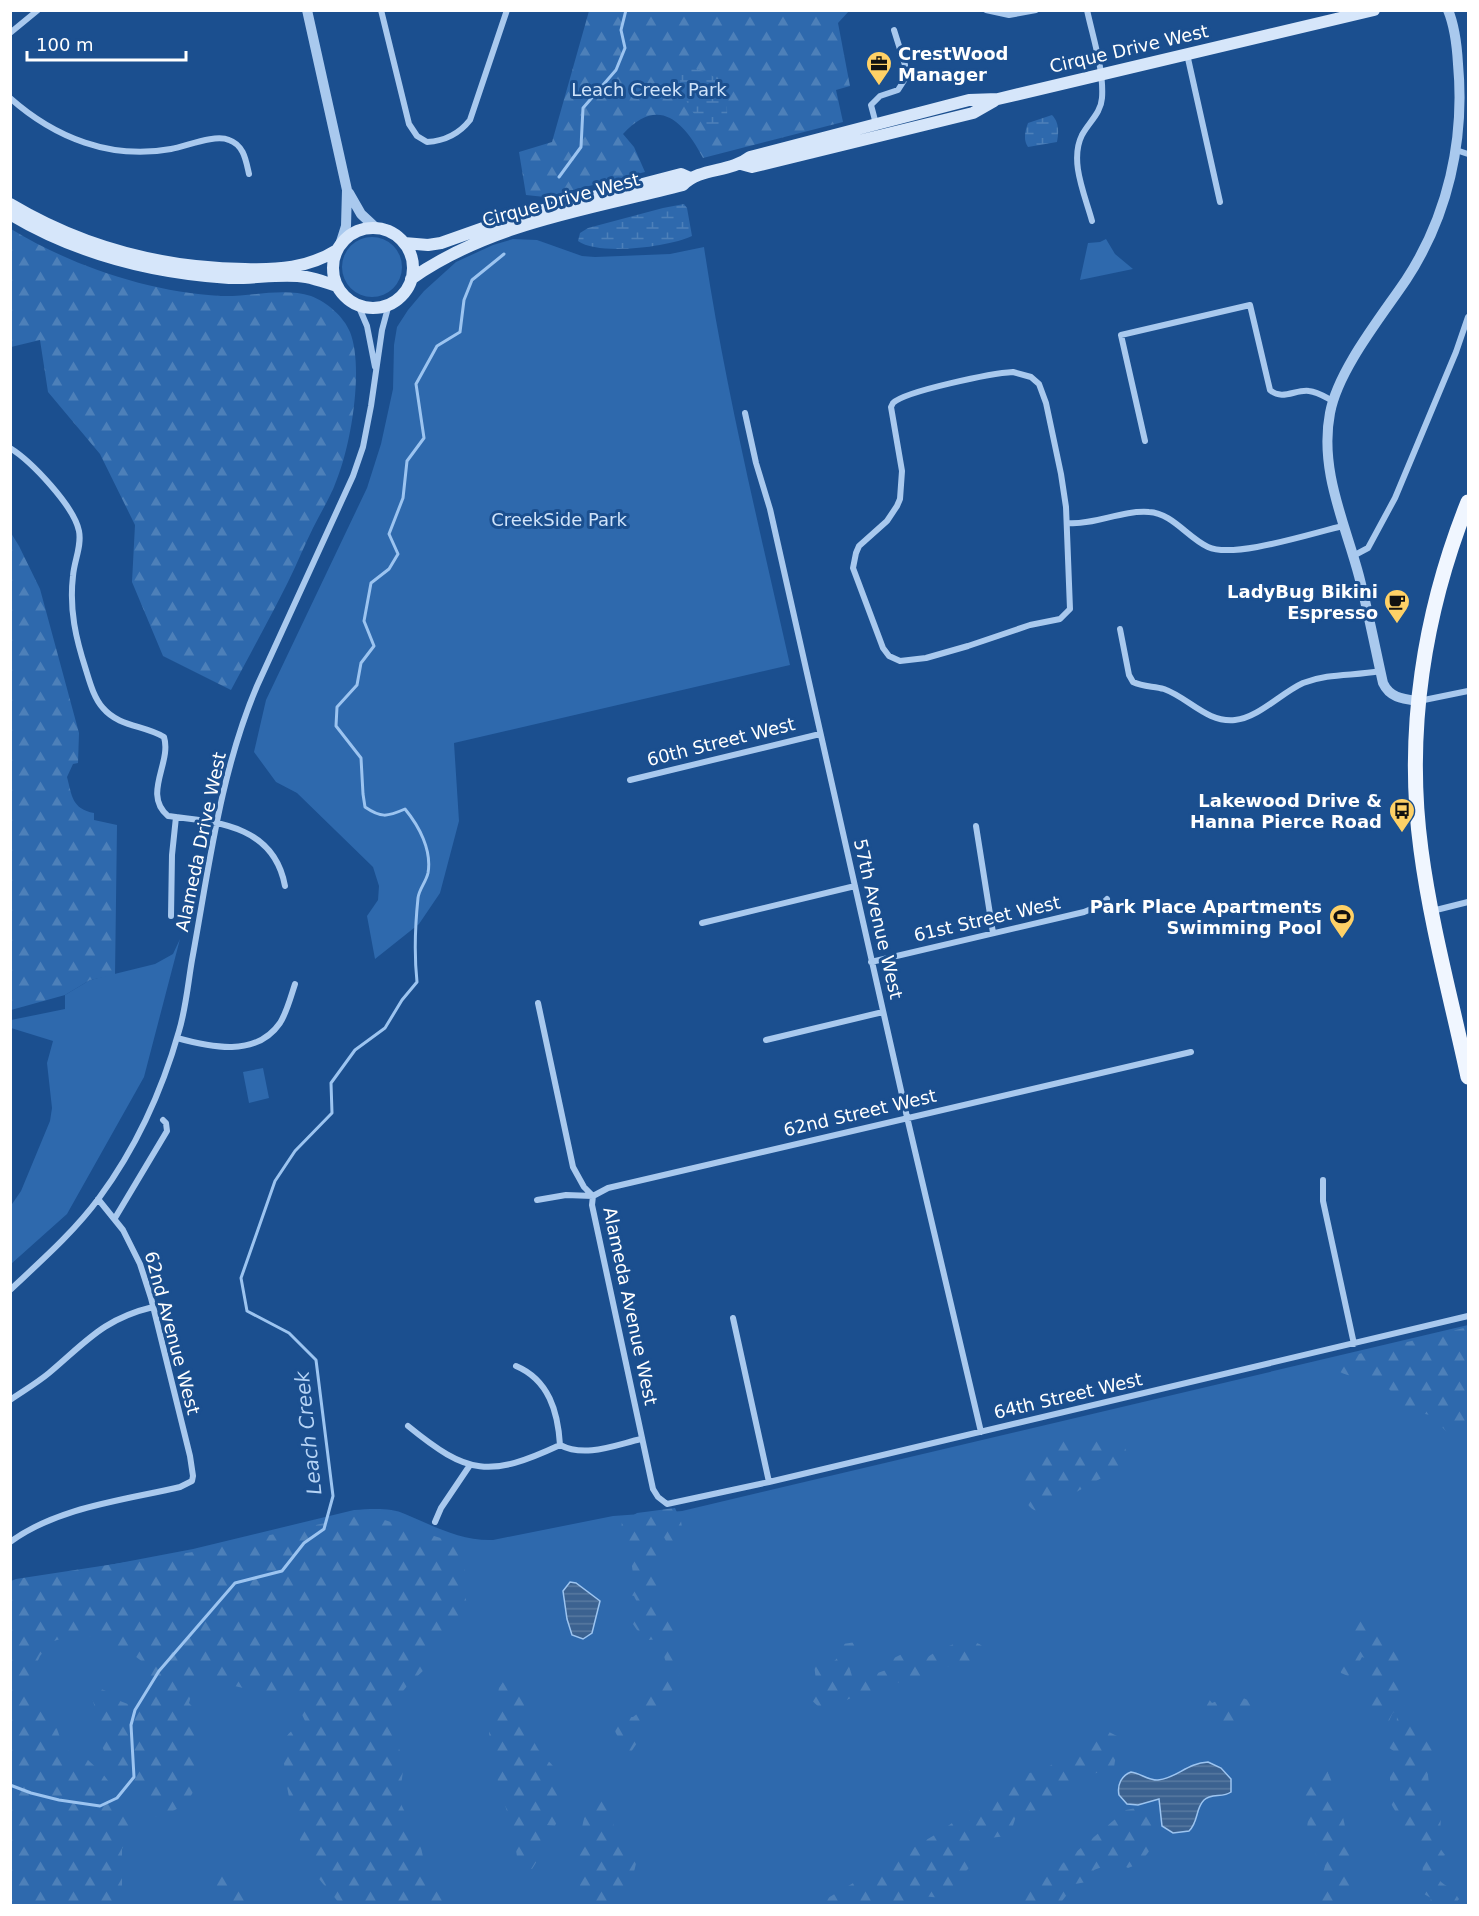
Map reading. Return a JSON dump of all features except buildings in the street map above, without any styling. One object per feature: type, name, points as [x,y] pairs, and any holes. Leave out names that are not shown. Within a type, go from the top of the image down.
[{"type":"main road","name":"Cirque Drive West","points":[[411,279],[446,256],[478,241],[537,222],[683,185],[690,178],[741,164],[750,157],[878,130],[969,100],[998,99],[1374,10]]},
{"type":"main road","name":"Cirque Drive West","points":[[404,243],[428,245],[441,243],[509,219],[681,174],[690,178]]},
{"type":"main road","points":[[10,204],[52,226],[97,245],[134,256],[184,266],[233,269],[290,268],[325,258],[356,232],[375,228],[386,230],[396,235],[404,243],[412,262],[411,279],[405,291],[389,304],[374,308],[358,305],[342,294],[337,286],[333,268],[338,248]]},
{"type":"main road","points":[[10,214],[50,235],[95,254],[160,271],[232,278],[304,276],[337,286]]},
{"type":"main road","points":[[1468,502],[1434,604],[1418,701],[1416,778],[1418,820],[1431,911],[1468,1077]]},
{"type":"street","points":[[10,33],[38,10]]},
{"type":"street","points":[[307,10],[347,190],[346,226],[338,248]]},
{"type":"street","points":[[381,10],[410,124],[417,136],[427,142],[450,137],[459,132],[470,120],[507,10]]},
{"type":"street","points":[[986,10],[1009,15],[1036,10]]},
{"type":"street","points":[[1087,10],[1100,74],[1102,99],[1096,117],[1088,126],[1078,145],[1077,165],[1092,221]]},
{"type":"street","points":[[1448,10],[1456,45],[1460,106],[1456,150],[1443,204],[1428,242],[1413,269],[1345,372],[1333,401],[1328,429],[1327,458],[1342,526],[1353,556],[1385,687],[1390,694],[1418,701],[1468,692]]},
{"type":"street","points":[[878,130],[871,105],[880,96],[898,90],[905,79],[905,65],[894,30]]},
{"type":"street","points":[[1187,54],[1220,202]]},
{"type":"street","points":[[10,98],[63,135],[91,146],[111,150],[151,152],[216,138],[232,141],[244,153],[249,174]]},
{"type":"street","points":[[1456,150],[1468,154]]},
{"type":"street","points":[[347,190],[361,214],[375,228]]},
{"type":"street","name":"Alameda Drive West","points":[[10,1290],[50,1253],[98,1199],[142,1128],[162,1083],[177,1038],[227,775],[246,712],[353,476],[363,447],[382,330],[389,304]]},
{"type":"street","name":"Alameda Drive West","points":[[358,305],[368,326],[375,371]]},
{"type":"street","points":[[1145,441],[1121,335],[1250,305],[1272,392],[1281,395],[1311,391],[1333,401]]},
{"type":"street","points":[[1353,556],[1368,548],[1395,498],[1456,352],[1468,317]]},
{"type":"street","points":[[1013,372],[1031,377],[1039,384],[1046,403],[1068,523],[1070,601],[1068,612],[1060,619],[1008,632],[926,658],[894,660],[883,648],[854,568],[859,546],[887,521],[900,499],[902,471],[892,403],[904,395],[999,373],[1013,372]]},
{"type":"street","name":"57th Avenue West","points":[[745,413],[756,463],[770,509],[907,1117],[981,1432]]},
{"type":"street","points":[[10,448],[24,457],[68,507],[78,526],[80,540],[73,570],[72,610],[75,637],[90,682],[102,707],[115,719],[164,737],[157,798],[163,811],[168,816],[217,823],[256,837],[278,860],[285,886]]},
{"type":"street","points":[[1068,523],[1087,523],[1128,514],[1152,512],[1174,523],[1211,549],[1224,550],[1259,546],[1342,526]]},
{"type":"street","points":[[1120,628],[1129,675],[1133,682],[1162,688],[1207,714],[1226,720],[1252,716],[1290,690],[1313,680],[1342,674],[1380,671]]},
{"type":"street","name":"60th Street West","points":[[630,780],[820,734]]},
{"type":"street","points":[[171,916],[172,855],[176,817]]},
{"type":"street","points":[[976,826],[993,933]]},
{"type":"street","points":[[702,923],[855,886]]},
{"type":"street","name":"61st Street West","points":[[872,962],[1084,912],[1101,905],[1107,899]]},
{"type":"street","points":[[1431,911],[1468,902]]},
{"type":"street","points":[[177,1038],[224,1048],[241,1047],[257,1041],[272,1033],[281,1022],[295,984]]},
{"type":"street","name":"Alameda Avenue West","points":[[538,1003],[573,1167],[584,1187],[593,1196],[592,1205],[653,1489],[662,1502],[674,1504]]},
{"type":"street","points":[[766,1040],[883,1012]]},
{"type":"street","name":"62nd Street West","points":[[537,1200],[566,1195],[593,1196],[608,1188],[1191,1052]]},
{"type":"street","points":[[115,1218],[166,1131],[166,1123],[163,1120]]},
{"type":"street","points":[[1323,1180],[1323,1201],[1354,1344]]},
{"type":"street","name":"62nd Avenue West","points":[[10,1542],[43,1523],[67,1514],[180,1487],[189,1483],[193,1476],[147,1283],[134,1248],[115,1218],[98,1199]]},
{"type":"street","points":[[10,1400],[46,1375],[102,1327],[122,1317],[153,1307]]},
{"type":"street","name":"64th Street West","points":[[674,1504],[1468,1316]]},
{"type":"street","points":[[733,1318],[769,1482]]},
{"type":"street","points":[[516,1366],[533,1375],[548,1393],[556,1417],[560,1445]]},
{"type":"street","points":[[408,1426],[436,1449],[452,1458],[485,1468],[493,1468],[531,1457],[560,1445],[575,1451],[587,1451],[641,1439]]},
{"type":"street","points":[[435,1522],[441,1508],[470,1465]]},
{"type":"green space","name":"Leach Creek Park","points":[[589,11],[849,11],[838,23],[850,86],[836,90],[843,122],[703,158],[687,133],[678,124],[658,115],[647,116],[623,134],[634,147],[645,172],[545,197],[526,195],[519,152],[552,142]]},
{"type":"green space","points":[[691,67],[717,79],[725,91],[727,120],[714,128],[694,113],[687,101],[679,77]]},
{"type":"green space","points":[[1052,115],[1058,127],[1057,142],[1028,147],[1025,135],[1028,123]]},
{"type":"green space","points":[[684,204],[687,208],[692,236],[681,240],[667,244],[617,249],[588,246],[578,241],[580,233],[588,228]]},
{"type":"green space","points":[[11,229],[59,255],[139,283],[221,296],[289,292],[311,296],[334,311],[344,321],[350,332],[354,347],[356,385],[351,427],[342,464],[332,492],[288,582],[231,690],[163,656],[132,582],[135,525],[100,454],[48,392],[40,340],[11,347]]},
{"type":"green space","points":[[366,237],[378,237],[389,242],[397,250],[402,267],[400,279],[389,292],[378,297],[366,297],[355,292],[347,284],[342,273],[342,261],[347,250],[355,242]]},
{"type":"green space","name":"CreekSide Park","points":[[513,239],[537,240],[582,256],[595,257],[670,254],[704,247],[732,405],[790,665],[454,743],[459,821],[440,893],[419,924],[375,959],[367,916],[378,900],[379,886],[373,867],[297,793],[276,782],[254,752],[266,700],[367,488],[381,444],[393,389],[394,345],[397,327],[424,291],[456,262],[493,245]]},
{"type":"green space","points":[[1106,239],[1115,254],[1133,269],[1080,280],[1088,243]]},
{"type":"green space","points":[[11,533],[40,589],[79,733],[78,763],[73,764],[67,777],[72,796],[77,805],[94,813],[94,820],[117,825],[115,975],[90,980],[65,995],[11,1010]]},
{"type":"green space","points":[[180,939],[144,1077],[67,1214],[11,1264],[10,1207],[21,1191],[50,1121],[52,1108],[47,1063],[53,1041],[11,1028],[11,1020],[65,1009],[65,995],[90,980],[155,964],[173,954]]},
{"type":"green space","points":[[263,1068],[269,1098],[249,1103],[243,1072]]},
{"type":"green space","points":[[1468,1325],[1468,1905],[122,1905],[110,1868],[13,1677],[88,1569],[193,1549],[354,1510],[393,1510],[437,1528],[481,1540],[493,1540],[613,1516],[682,1511]]},
{"type":"green space","points":[[1468,1327],[1468,1437],[1458,1432],[1447,1432],[1430,1415],[1410,1411],[1395,1400],[1387,1387],[1380,1383],[1340,1372],[1337,1363],[1338,1359]]},
{"type":"green space","points":[[1093,1433],[1103,1440],[1112,1437],[1124,1446],[1129,1457],[1125,1465],[1069,1496],[1059,1491],[1052,1494],[1055,1505],[1048,1513],[1030,1507],[1025,1498],[1023,1478],[1033,1465],[1041,1444],[1051,1452],[1059,1447],[1066,1435],[1075,1450]]},
{"type":"green space","points":[[675,1508],[681,1521],[684,1540],[672,1547],[661,1531],[655,1530],[652,1535],[658,1559],[660,1595],[670,1614],[683,1664],[674,1687],[631,1752],[626,1751],[616,1733],[616,1718],[633,1717],[642,1710],[647,1697],[663,1679],[667,1666],[657,1639],[649,1640],[637,1630],[629,1618],[630,1606],[637,1602],[634,1596],[627,1594],[625,1587],[633,1574],[630,1551],[621,1529],[622,1522],[637,1513]]},
{"type":"green space","points":[[366,1514],[462,1545],[465,1567],[463,1588],[468,1608],[442,1639],[426,1668],[407,1686],[390,1708],[388,1727],[400,1751],[403,1771],[399,1800],[420,1843],[427,1875],[443,1891],[447,1904],[344,1905],[339,1903],[314,1872],[299,1836],[286,1778],[284,1746],[287,1736],[305,1721],[293,1695],[264,1693],[209,1680],[195,1682],[189,1703],[200,1715],[193,1747],[197,1765],[195,1786],[192,1794],[181,1807],[154,1817],[109,1760],[99,1741],[98,1717],[92,1698],[95,1690],[102,1690],[133,1706],[146,1700],[151,1694],[152,1679],[144,1663],[131,1653],[117,1649],[95,1636],[63,1638],[51,1642],[40,1656],[29,1680],[28,1693],[33,1703],[57,1729],[62,1743],[76,1760],[88,1760],[103,1774],[138,1823],[138,1830],[128,1839],[122,1849],[122,1905],[11,1905],[11,1581],[193,1552]]},
{"type":"green space","points":[[1360,1616],[1382,1628],[1395,1644],[1399,1658],[1404,1703],[1413,1728],[1424,1738],[1441,1741],[1426,1758],[1431,1801],[1441,1816],[1437,1844],[1445,1855],[1439,1861],[1434,1860],[1437,1876],[1459,1899],[1455,1905],[1430,1905],[1431,1898],[1422,1890],[1423,1855],[1418,1855],[1413,1850],[1390,1802],[1390,1773],[1397,1760],[1395,1752],[1388,1747],[1388,1738],[1396,1728],[1397,1714],[1393,1712],[1389,1721],[1381,1723],[1371,1712],[1371,1679],[1363,1673],[1368,1659],[1362,1657],[1355,1670],[1348,1676],[1341,1673],[1336,1661],[1335,1653],[1342,1647],[1353,1652],[1357,1645],[1349,1628],[1351,1619]]},
{"type":"green space","points":[[961,1641],[980,1644],[988,1653],[986,1658],[951,1667],[940,1666],[934,1670],[933,1675],[913,1678],[860,1694],[842,1702],[828,1698],[826,1705],[819,1707],[809,1695],[810,1685],[817,1689],[814,1664],[834,1661],[843,1644],[856,1642],[860,1654],[849,1666],[852,1676],[869,1676],[886,1670],[892,1659],[908,1651],[920,1662],[937,1651]]},
{"type":"green space","points":[[503,1682],[518,1685],[525,1693],[527,1697],[524,1703],[532,1738],[540,1752],[556,1770],[561,1784],[561,1805],[555,1826],[545,1825],[538,1858],[532,1869],[525,1869],[518,1863],[513,1831],[495,1772],[490,1744],[488,1718]]},
{"type":"green space","points":[[1204,1693],[1212,1703],[1234,1696],[1244,1698],[1254,1705],[1241,1713],[1240,1724],[1235,1730],[1221,1728],[1202,1716],[1194,1704],[1192,1697]]},
{"type":"green space","points":[[1107,1731],[1119,1737],[1114,1767],[1087,1776],[1076,1788],[1048,1809],[1017,1813],[1010,1835],[962,1844],[976,1860],[942,1898],[922,1896],[911,1905],[816,1905],[938,1833],[1020,1775],[1043,1770]]},
{"type":"green space","points":[[1324,1764],[1337,1797],[1346,1833],[1351,1870],[1351,1905],[1319,1905],[1325,1887],[1321,1880],[1325,1866],[1319,1862],[1313,1847],[1317,1843],[1306,1832],[1308,1819],[1305,1780]]},
{"type":"green space","points":[[598,1795],[610,1799],[612,1805],[614,1844],[635,1849],[636,1857],[636,1865],[629,1883],[617,1898],[603,1906],[584,1905],[578,1865],[580,1838],[586,1812],[590,1799]]},
{"type":"green space","points":[[1151,1805],[1157,1808],[1157,1819],[1152,1835],[1156,1840],[1145,1857],[1138,1863],[1128,1868],[1119,1864],[1111,1864],[1094,1870],[1092,1881],[1075,1884],[1059,1905],[1013,1905],[1126,1810]]},
{"type":"green space","points":[[228,1869],[240,1878],[243,1894],[251,1905],[219,1905],[216,1885]]},
{"type":"shaded area","points":[[570,1582],[576,1583],[600,1601],[592,1633],[583,1639],[572,1635],[567,1619],[563,1591]]},
{"type":"shaded area","points":[[1208,1762],[1221,1768],[1231,1779],[1231,1792],[1204,1800],[1189,1831],[1173,1833],[1162,1826],[1159,1799],[1138,1805],[1127,1804],[1119,1795],[1120,1781],[1131,1772],[1158,1780],[1194,1765]]},
{"type":"waterway","name":"Leach Creek","points":[[559,177],[581,147],[583,108],[616,70],[625,48],[621,30],[626,10]]},
{"type":"waterway","name":"Leach Creek","points":[[10,1785],[59,1800],[100,1806],[117,1798],[134,1777],[131,1725],[135,1710],[159,1671],[235,1583],[282,1571],[304,1543],[324,1529],[333,1496],[316,1360],[289,1333],[247,1311],[241,1278],[275,1181],[295,1151],[332,1113],[331,1083],[355,1050],[385,1028],[402,1000],[417,982],[416,919],[419,895],[428,873],[426,847],[415,823],[405,809],[384,815],[365,807],[361,758],[336,726],[337,707],[357,685],[361,663],[374,646],[364,621],[371,583],[389,569],[398,554],[389,534],[403,498],[407,461],[424,438],[416,384],[437,346],[460,332],[464,300],[472,280],[504,254]]},
{"type":"place","name":"CrestWood Manager","points":[[879,87]]},
{"type":"place","name":"LadyBug Bikini Espresso","points":[[1397,625]]},
{"type":"place","name":"Lakewood Drive & Hanna Pierce Road","points":[[1402,834]]},
{"type":"place","name":"Park Place Apartments Swimming Pool","points":[[1342,940]]}]
